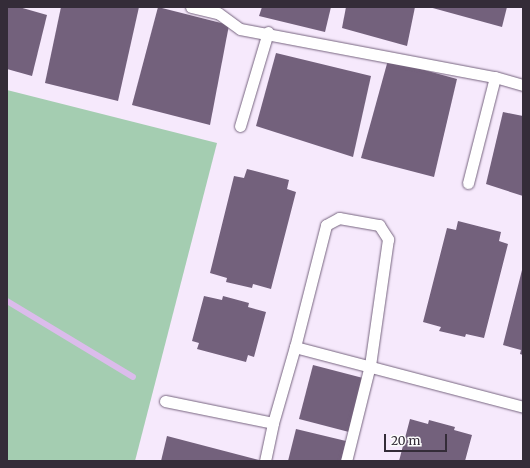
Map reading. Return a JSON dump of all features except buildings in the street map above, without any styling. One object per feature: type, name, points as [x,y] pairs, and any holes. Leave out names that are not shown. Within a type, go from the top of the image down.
[{"type":"lane","points":[[191,7],[218,13],[240,29],[268,32],[496,77],[523,85]]},
{"type":"lane","points":[[240,126],[268,32]]},
{"type":"lane","points":[[468,183],[496,77]]},
{"type":"lane","points":[[265,461],[273,424],[295,347],[326,225],[339,218],[379,225],[388,239],[370,365],[346,461]]},
{"type":"lane","points":[[295,347],[370,365],[523,407]]},
{"type":"lane","points":[[165,401],[273,424]]},
{"type":"green space","points":[[7,90],[217,143],[135,461],[7,461]]},
{"type":"waterway","points":[[7,301],[133,377]]}]
